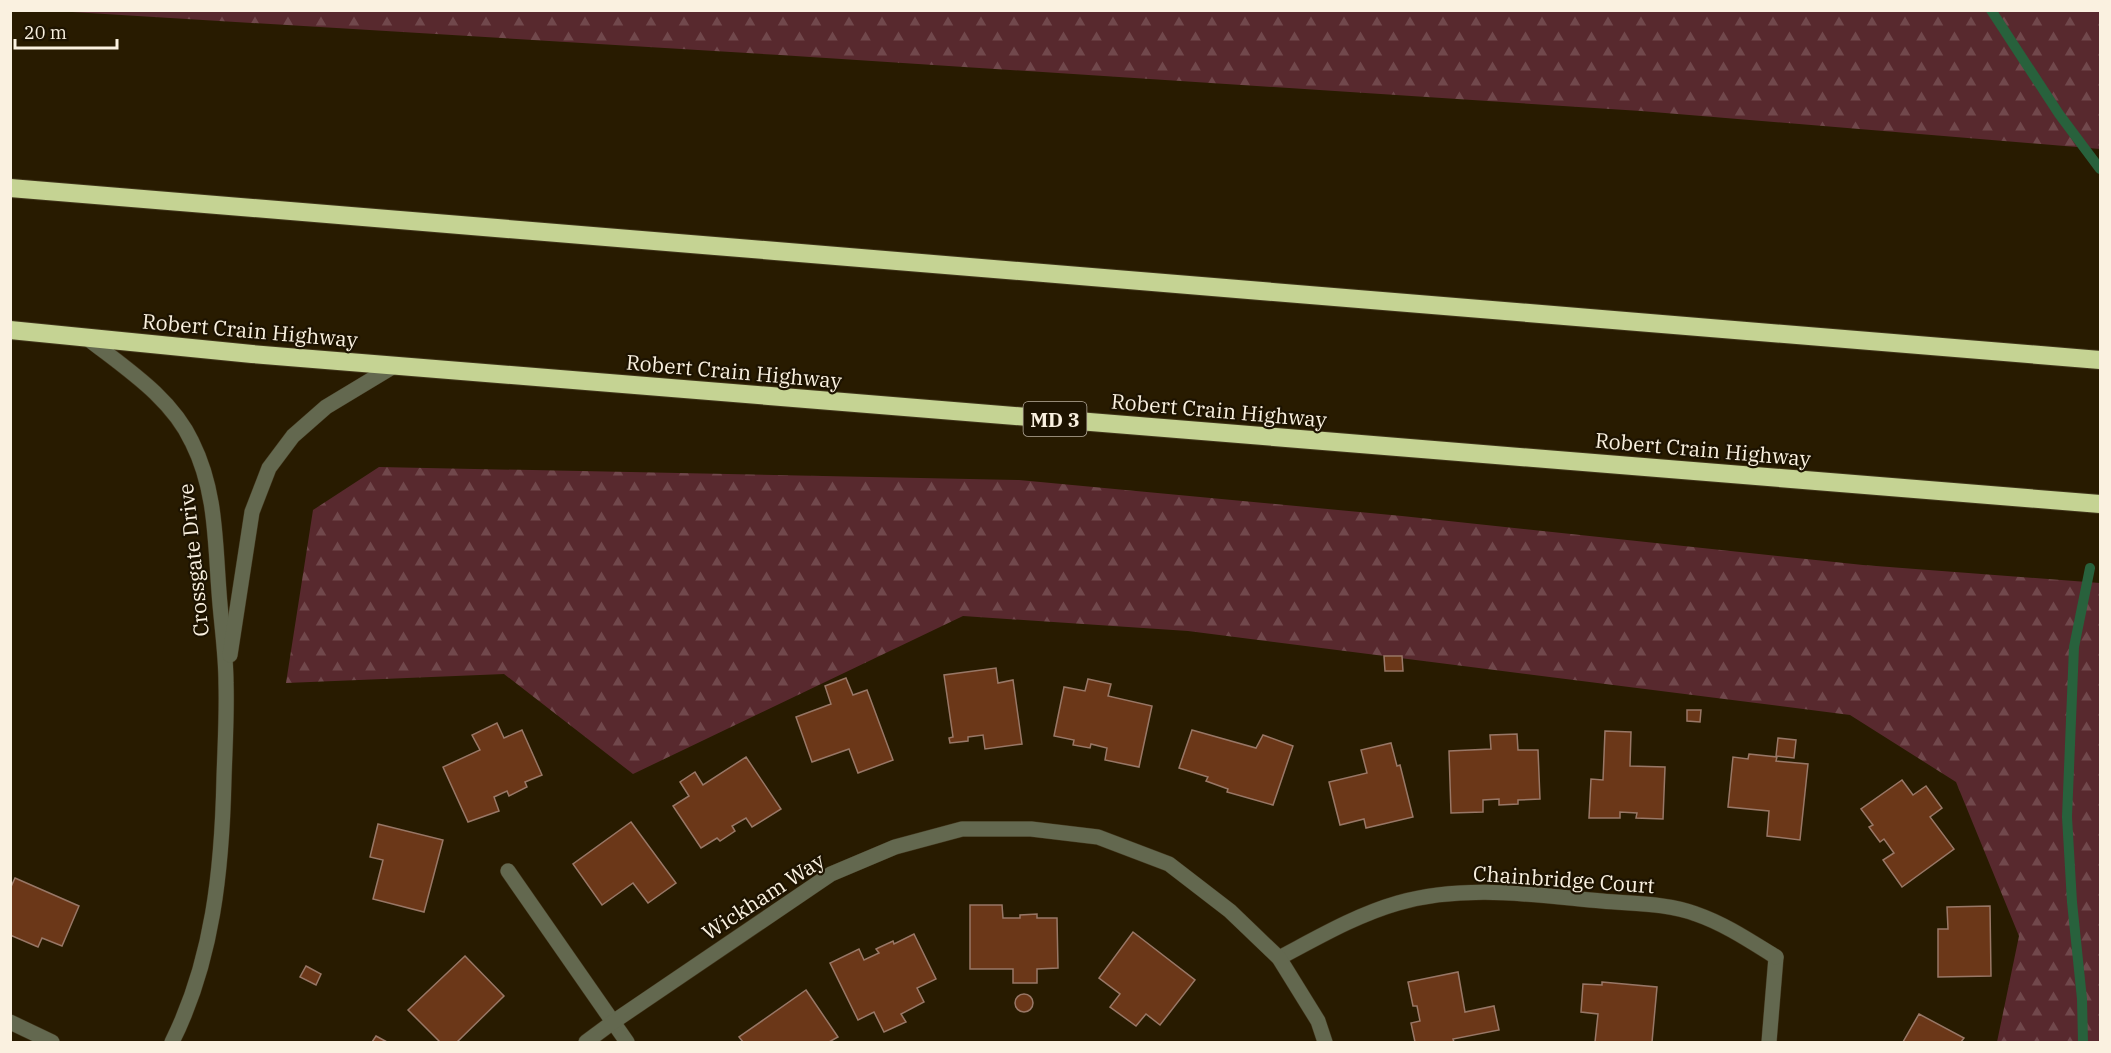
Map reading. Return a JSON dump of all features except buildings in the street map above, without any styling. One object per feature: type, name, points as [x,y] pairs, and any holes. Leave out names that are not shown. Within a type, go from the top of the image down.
[{"type":"highway","points":[[10,188],[2100,360]]},
{"type":"highway","name":"Robert Crain Highway","points":[[10,330],[393,366],[2100,504]]},
{"type":"street","name":"Crossgate Drive","points":[[87,338],[160,396],[192,440],[207,478],[213,516],[226,682],[222,839],[216,896],[206,952],[187,1012],[172,1042]]},
{"type":"street","name":"Crossgate Drive","points":[[226,682],[252,512],[269,468],[293,436],[326,407],[393,366]]},
{"type":"street","name":"Wickham Way","points":[[586,1042],[831,874],[895,847],[962,829],[1030,829],[1098,837],[1169,864],[1230,911],[1279,958],[1318,1021],[1325,1042]]},
{"type":"street","points":[[508,871],[627,1042]]},
{"type":"street","name":"Chainbridge Court","points":[[1279,958],[1353,920],[1398,903],[1440,895],[1484,891],[1664,906],[1695,913],[1731,929],[1776,957],[1769,1042]]},
{"type":"street","points":[[10,1022],[52,1042]]},
{"type":"green space","points":[[56,11],[2100,11],[2100,149],[1641,111]]},
{"type":"green space","points":[[379,467],[1019,480],[1402,516],[1863,565],[2100,583],[2100,1042],[1997,1042],[2019,936],[1956,782],[1850,715],[1188,631],[963,616],[633,774],[504,674],[286,683],[313,510]]},
{"type":"waterway","points":[[1991,10],[2059,114],[2100,169]]},
{"type":"waterway","points":[[2083,1042],[2082,999],[2072,902],[2067,817],[2074,647],[2090,568]]}]
